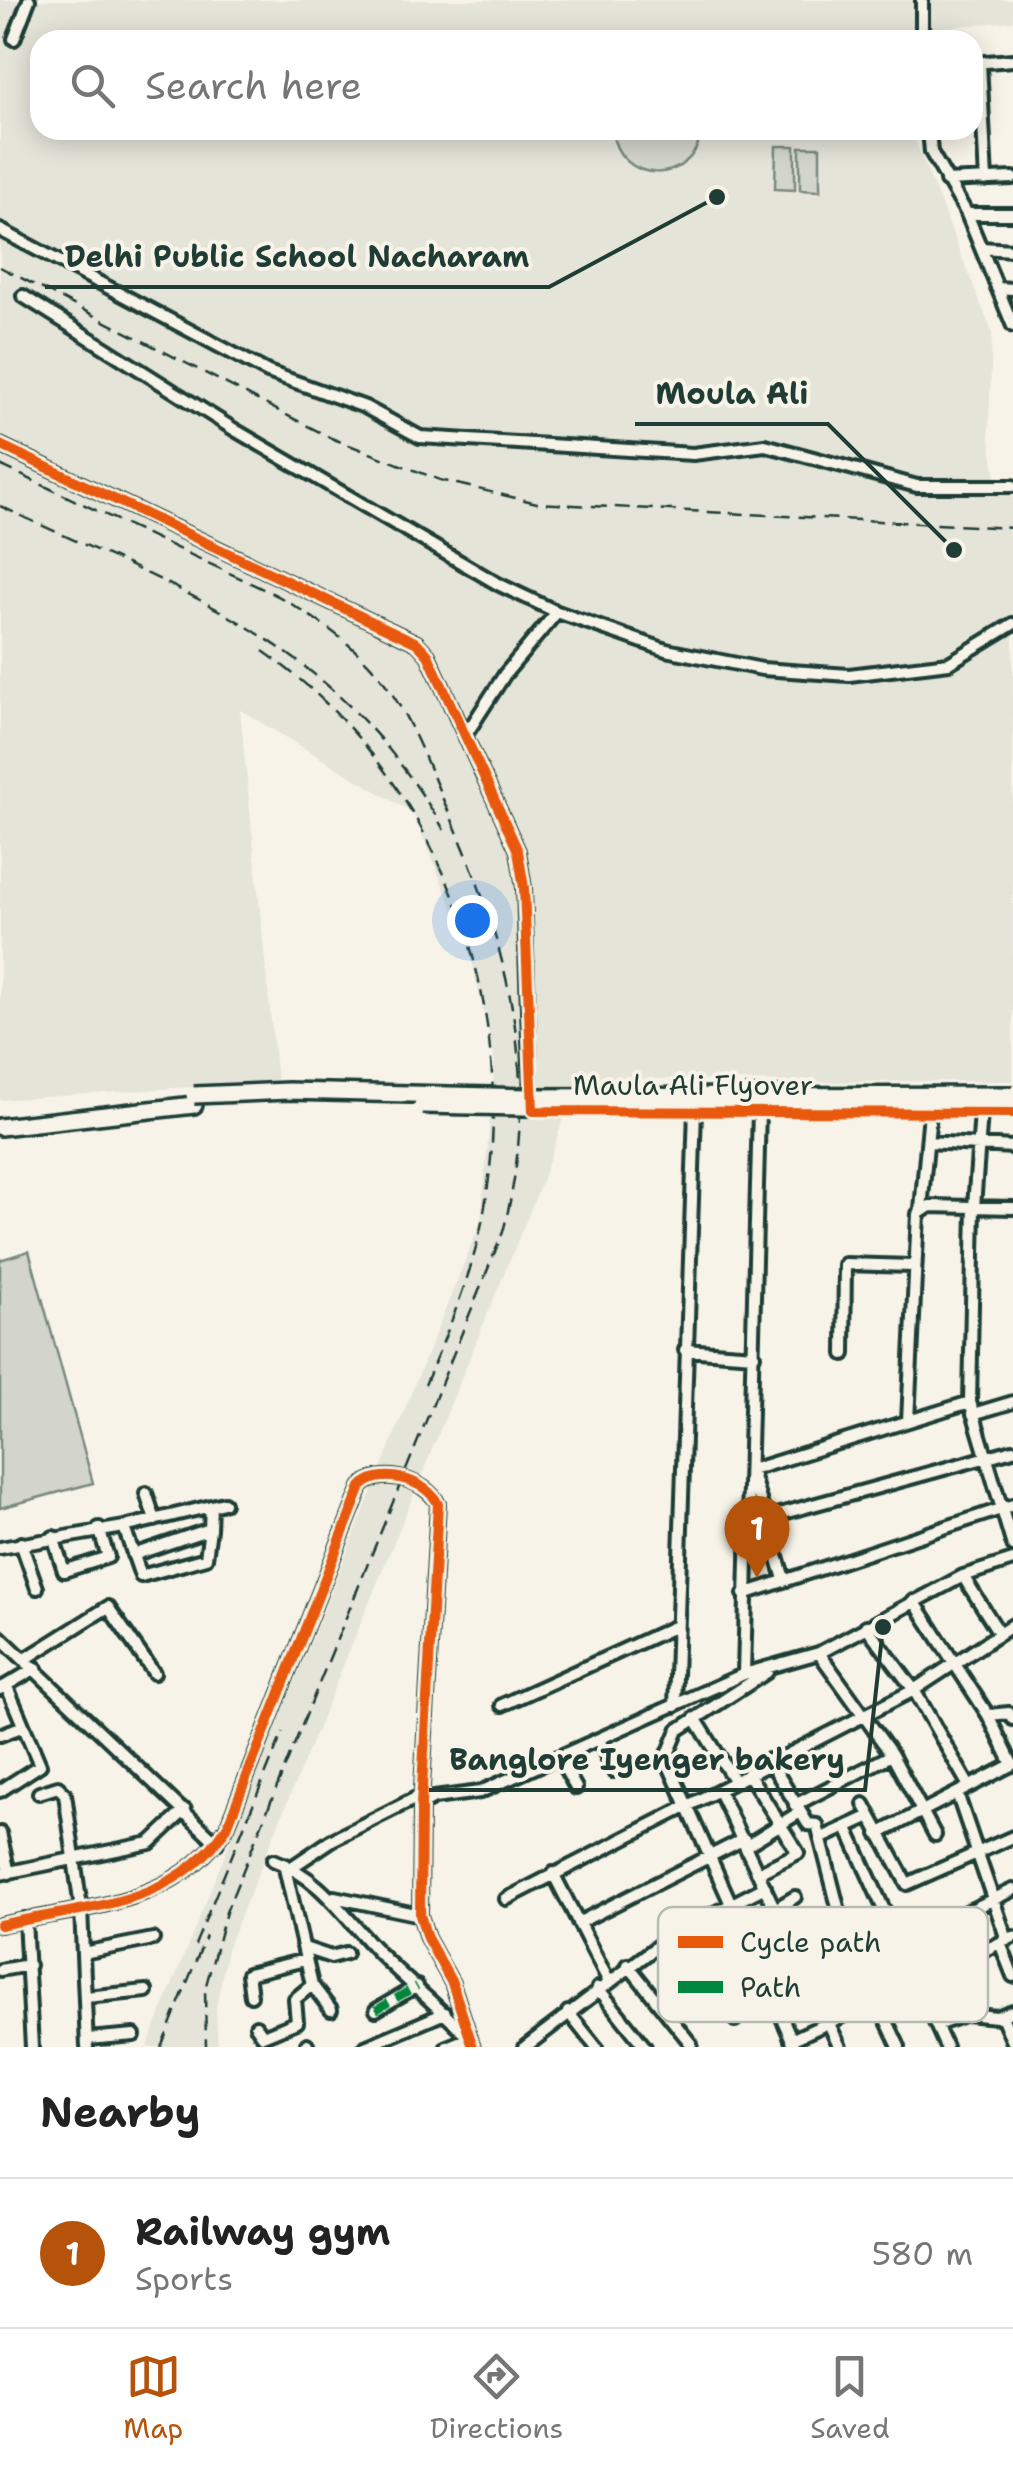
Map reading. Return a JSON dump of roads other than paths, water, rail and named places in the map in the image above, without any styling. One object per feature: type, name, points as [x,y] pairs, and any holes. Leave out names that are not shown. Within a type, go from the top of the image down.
[{"type":"main road","name":"Maula Ali Flyover","points":[[174,1102],[288,1091],[544,1097],[1013,1095]]},
{"type":"main road","name":"Maula Ali Flyover","points":[[194,1100],[575,1108],[1013,1109]]},
{"type":"main road","points":[[0,1117],[174,1102]]},
{"type":"main road","points":[[0,1126],[174,1102]]},
{"type":"street","points":[[14,39],[29,0]]},
{"type":"street","points":[[922,0],[922,30]]},
{"type":"street","points":[[983,62],[1013,60]]},
{"type":"street","points":[[930,140],[931,152],[967,214],[1013,326]]},
{"type":"street","points":[[983,140],[986,180]]},
{"type":"street","points":[[946,182],[1013,178]]},
{"type":"street","points":[[967,214],[1013,214]]},
{"type":"street","points":[[0,230],[268,372],[366,408],[420,436],[693,454],[765,445],[917,486],[1013,486]]},
{"type":"street","points":[[981,248],[1013,250]]},
{"type":"street","points":[[997,288],[1013,289]]},
{"type":"street","points":[[23,296],[235,430],[498,584],[557,612],[666,650],[762,668],[849,675],[949,663],[1013,624]]},
{"type":"street","points":[[0,445],[417,644],[436,666],[511,829],[521,869],[532,1110],[930,1113],[1013,1109]]},
{"type":"street","points":[[467,733],[505,674],[557,612]]},
{"type":"street","points":[[675,1706],[695,1110]]},
{"type":"street","points":[[744,1674],[759,1110]]},
{"type":"street","points":[[981,1112],[976,1147],[970,1402],[1013,1546]]},
{"type":"street","points":[[908,1421],[912,1266],[930,1113]]},
{"type":"street","points":[[928,1142],[1013,1147]]},
{"type":"street","points":[[921,1210],[1013,1208]]},
{"type":"street","points":[[844,1354],[845,1264],[912,1266]]},
{"type":"street","points":[[685,1350],[754,1354]]},
{"type":"street","points":[[752,1470],[970,1402]]},
{"type":"street","points":[[973,1414],[1013,1402]]},
{"type":"street","points":[[769,1517],[1013,1450]]},
{"type":"street","points":[[752,1470],[769,1517],[784,1579]]},
{"type":"street","points":[[0,1924],[169,1886],[217,1843],[227,1827],[361,1487],[375,1477],[424,1487],[438,1504],[422,1800],[420,1916],[452,1983],[471,2043]]},
{"type":"street","points":[[146,1494],[155,1520]]},
{"type":"street","points":[[0,1548],[98,1528],[124,1527],[224,1503]]},
{"type":"street","points":[[744,1594],[1013,1505]]},
{"type":"street","points":[[124,1527],[141,1576],[206,1558],[211,1506]]},
{"type":"street","points":[[53,1537],[64,1570],[108,1557],[98,1528]]},
{"type":"street","points":[[133,1554],[210,1528]]},
{"type":"street","points":[[21,1543],[37,1588]]},
{"type":"street","points":[[283,1864],[422,1800],[480,1792],[744,1674],[819,1653],[963,1576],[1013,1560]]},
{"type":"street","points":[[963,1576],[999,1633]]},
{"type":"street","points":[[878,1834],[1012,1766],[988,1715],[914,1601]]},
{"type":"street","points":[[26,1658],[108,1607],[154,1673]]},
{"type":"street","points":[[506,1899],[719,1790],[769,1760],[914,1690],[1013,1625]]},
{"type":"street","points":[[0,1626],[5,1647]]},
{"type":"street","points":[[502,1705],[676,1626]]},
{"type":"street","points":[[866,1626],[914,1690],[969,1786]]},
{"type":"street","points":[[0,1636],[5,1647],[26,1658],[217,1843]]},
{"type":"street","points":[[819,1653],[892,1755],[934,1835]]},
{"type":"street","points":[[0,1790],[40,1766],[3,1688],[36,1668]]},
{"type":"street","points":[[732,1907],[666,1759],[674,1736],[772,1668]]},
{"type":"street","points":[[988,1715],[1009,1713],[1013,1719]]},
{"type":"street","points":[[695,1718],[734,1780]]},
{"type":"street","points":[[0,1735],[20,1727]]},
{"type":"street","points":[[599,1739],[613,1771]]},
{"type":"street","points":[[578,1922],[709,1856],[782,1826],[798,1809],[892,1755]]},
{"type":"street","points":[[558,1758],[576,1788]]},
{"type":"street","points":[[769,1760],[808,1824],[816,1825],[837,1907]]},
{"type":"street","points":[[748,1773],[798,1853],[758,1873]]},
{"type":"street","points":[[39,1793],[58,1786],[64,1794],[81,1908],[87,2043],[134,2035]]},
{"type":"street","points":[[719,1790],[775,1907]]},
{"type":"street","points":[[958,1793],[1006,1940],[1013,1976]]},
{"type":"street","points":[[864,1804],[907,1884],[1013,1838]]},
{"type":"street","points":[[0,1833],[5,1874],[150,1843],[185,1810]]},
{"type":"street","points":[[822,1838],[870,1816]]},
{"type":"street","points":[[846,1828],[883,1907]]},
{"type":"street","points":[[283,1864],[332,1897],[372,1945],[471,2043]]},
{"type":"street","points":[[283,1864],[312,1984],[332,2010]]},
{"type":"street","points":[[553,1874],[608,1980]]},
{"type":"street","points":[[721,1907],[765,1887]]},
{"type":"street","points":[[977,1907],[1013,1890]]},
{"type":"street","points":[[777,1907],[795,1896]]},
{"type":"street","points":[[332,1897],[420,1916]]},
{"type":"street","points":[[25,1919],[32,2047]]},
{"type":"street","points":[[84,1953],[152,1938]]},
{"type":"street","points":[[524,2047],[658,1945]]},
{"type":"street","points":[[251,1996],[248,1974],[255,1970],[304,1954],[331,1958],[346,1954]]},
{"type":"street","points":[[253,1956],[255,1970]]},
{"type":"street","points":[[0,1970],[29,1965]]},
{"type":"street","points":[[628,1965],[658,2003]]},
{"type":"street","points":[[256,2026],[263,2036],[300,2020],[295,1999],[312,1984]]},
{"type":"street","points":[[376,2010],[417,1986]]},
{"type":"street","points":[[598,1988],[645,2047]]},
{"type":"street","points":[[86,1997],[146,1991]]},
{"type":"street","points":[[568,2012],[596,2047]]},
{"type":"street","points":[[365,2047],[444,2013]]},
{"type":"street","points":[[1007,2013],[1013,2042]]},
{"type":"street","points":[[673,2022],[690,2044]]},
{"type":"street","points":[[793,2044],[835,2022]]},
{"type":"street","points":[[888,2022],[900,2047]]},
{"type":"street","points":[[935,2022],[946,2047]]},
{"type":"street","points":[[937,2025],[945,2022]]},
{"type":"street","points":[[831,2024],[840,2047]]},
{"type":"street","points":[[270,2035],[274,2047]]},
{"type":"street","points":[[539,2036],[548,2047]]},
{"type":"street","points":[[447,2047],[471,2043]]},
{"type":"railway","points":[[0,267],[331,438],[440,480],[537,503],[1013,528]]},
{"type":"railway","points":[[0,465],[278,596],[361,656],[393,695],[423,752],[485,904],[512,1009],[520,1117],[515,1174],[503,1232],[226,1912],[205,1989],[206,2047]]},
{"type":"railway","points":[[0,506],[194,597],[251,629],[305,667],[354,711],[401,765],[444,830]]},
{"type":"railway","points":[[263,651],[325,702],[377,760],[420,826],[453,896],[477,971],[490,1048],[493,1127],[485,1206],[468,1275],[425,1385]]},
{"type":"railway","points":[[195,1945],[283,1732]]},
{"type":"railway","points":[[161,2047],[206,1936]]},
{"type":"place","name":"Delhi Public School Nacharam","points":[[717,197]]},
{"type":"place","name":"Moula Ali","points":[[954,550]]},
{"type":"place","name":"Railway gym","points":[[757,1578]]},
{"type":"place","name":"Banglore Iyenger bakery","points":[[883,1627]]}]
